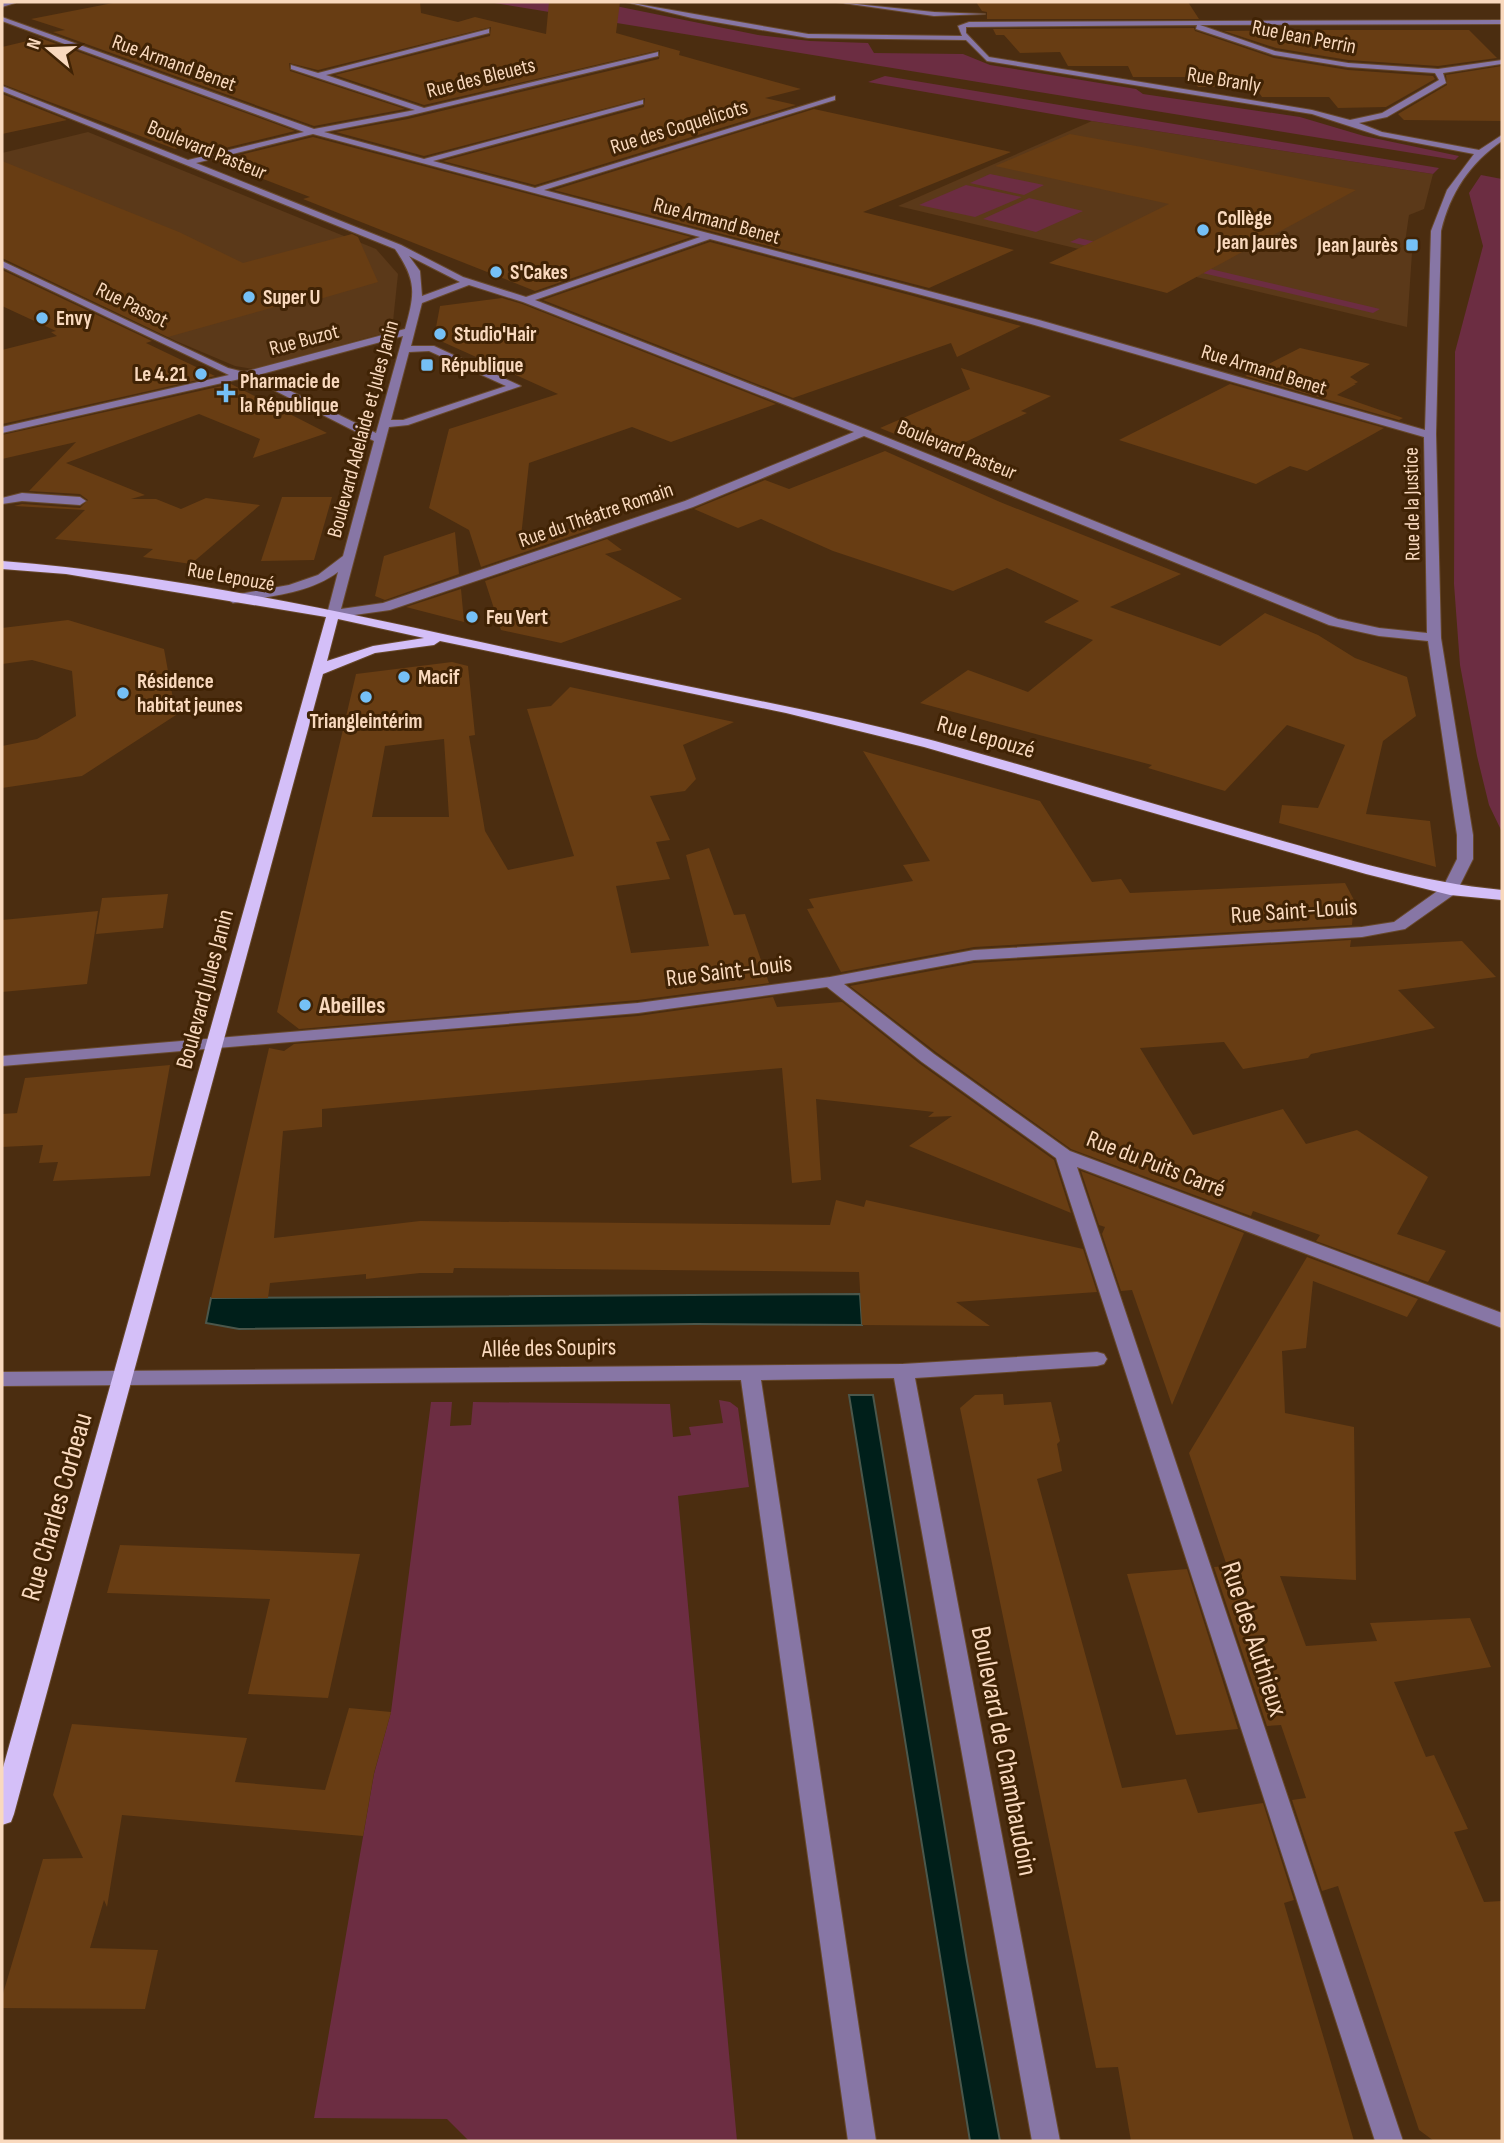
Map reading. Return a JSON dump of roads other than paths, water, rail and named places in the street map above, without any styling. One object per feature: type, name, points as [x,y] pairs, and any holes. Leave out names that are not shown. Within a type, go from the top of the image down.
[{"type":"main road","name":"Rue Lepouzé","points":[[2,565],[66,570],[333,614],[786,709],[929,744],[1371,871],[1450,890],[1502,895]]},
{"type":"main road","name":"Boulevard Jules Janin","points":[[124,1378],[333,614]]},
{"type":"main road","name":"Rue Lepouzé","points":[[317,672],[340,658],[372,650],[415,642],[452,640]]},
{"type":"main road","name":"Rue Charles Corbeau","points":[[2,1814],[124,1378]]},
{"type":"street","points":[[2,5],[13,2]]},
{"type":"street","points":[[629,2],[808,36],[968,37]]},
{"type":"street","points":[[839,2],[889,5],[934,14],[1455,13]]},
{"type":"street","name":"Rue Jean Perrin","points":[[1169,15],[1274,53],[1348,65],[1438,71],[1501,62]]},
{"type":"street","name":"Rue Armand Benet","points":[[2,19],[313,132],[1035,322],[1344,412],[1430,434]]},
{"type":"street","points":[[968,37],[963,33],[962,26],[969,24],[1502,22]]},
{"type":"street","points":[[321,74],[486,31]]},
{"type":"street","name":"Rue Branly","points":[[968,37],[987,59],[1312,112],[1350,122],[1380,134],[1481,153]]},
{"type":"street","name":"Rue des Bleuets","points":[[186,163],[655,54]]},
{"type":"street","points":[[293,67],[321,74],[422,110]]},
{"type":"street","points":[[1350,122],[1384,115],[1443,81],[1438,71]]},
{"type":"street","name":"Boulevard Pasteur","points":[[2,88],[398,247]]},
{"type":"street","name":"Rue des Coquelicots","points":[[536,190],[832,98]]},
{"type":"street","points":[[424,161],[640,102]]},
{"type":"street","name":"Rue de la Justice","points":[[1450,890],[1465,859],[1465,835],[1434,638],[1430,434],[1436,231],[1441,207],[1460,177],[1481,153],[1502,137]]},
{"type":"street","points":[[526,300],[708,237]]},
{"type":"street","points":[[398,247],[431,262],[450,276],[469,282]]},
{"type":"street","points":[[398,247],[415,271],[418,301]]},
{"type":"street","name":"Rue Passot","points":[[2,264],[225,371],[259,378],[381,440]]},
{"type":"street","name":"Boulevard Pasteur","points":[[469,282],[526,300],[864,432],[1334,622],[1379,632],[1434,638]]},
{"type":"street","name":"Boulevard Adelaide et Jules Janin","points":[[333,614],[418,301],[469,282]]},
{"type":"street","name":"Rue Buzot","points":[[2,430],[247,374],[410,331]]},
{"type":"street","points":[[385,424],[404,423],[516,386],[430,348],[405,349]]},
{"type":"street","name":"Rue du Théatre Romain","points":[[333,614],[385,607],[583,540],[701,499],[864,432]]},
{"type":"street","points":[[2,501],[22,497],[80,501]]},
{"type":"street","points":[[233,599],[322,578],[348,558]]},
{"type":"street","name":"Rue Saint-Louis","points":[[2,1061],[638,1007],[830,982],[974,955],[1375,930],[1399,926],[1450,890]]},
{"type":"street","name":"Rue du Puits Carré","points":[[830,982],[928,1058],[1063,1155],[1502,1321]]},
{"type":"street","name":"Rue des Authieux","points":[[1063,1155],[1389,2141]]},
{"type":"street","name":"Allée des Soupirs","points":[[2,1379],[903,1371],[1097,1359]]},
{"type":"street","name":"Boulevard de Chambaudoin","points":[[903,1371],[1046,2141]]},
{"type":"street","points":[[750,1372],[862,2141]]},
{"type":"water","points":[[860,1294],[862,1325],[239,1329],[206,1323],[211,1298]]},
{"type":"water","points":[[849,1395],[873,1395],[967,1961],[1000,2141],[970,2141]]},
{"type":"place","name":"Collège Jean Jaurès","points":[[1203,230]]},
{"type":"place","name":"Jean Jaurès","points":[[1412,245]]},
{"type":"place","name":"S'Cakes","points":[[496,272]]},
{"type":"place","name":"Super U","points":[[249,297]]},
{"type":"place","name":"Envy","points":[[42,318]]},
{"type":"place","name":"Studio'Hair","points":[[440,334]]},
{"type":"place","name":"République","points":[[427,365]]},
{"type":"place","name":"Le 4.21","points":[[201,374]]},
{"type":"place","name":"Pharmacie de la République","points":[[226,393]]},
{"type":"place","name":"Feu Vert","points":[[472,617]]},
{"type":"place","name":"Macif","points":[[404,677]]},
{"type":"place","name":"Résidence habitat jeunes","points":[[123,693]]},
{"type":"place","name":"Triangleintérim","points":[[366,697]]},
{"type":"place","name":"Abeilles","points":[[305,1005]]}]
